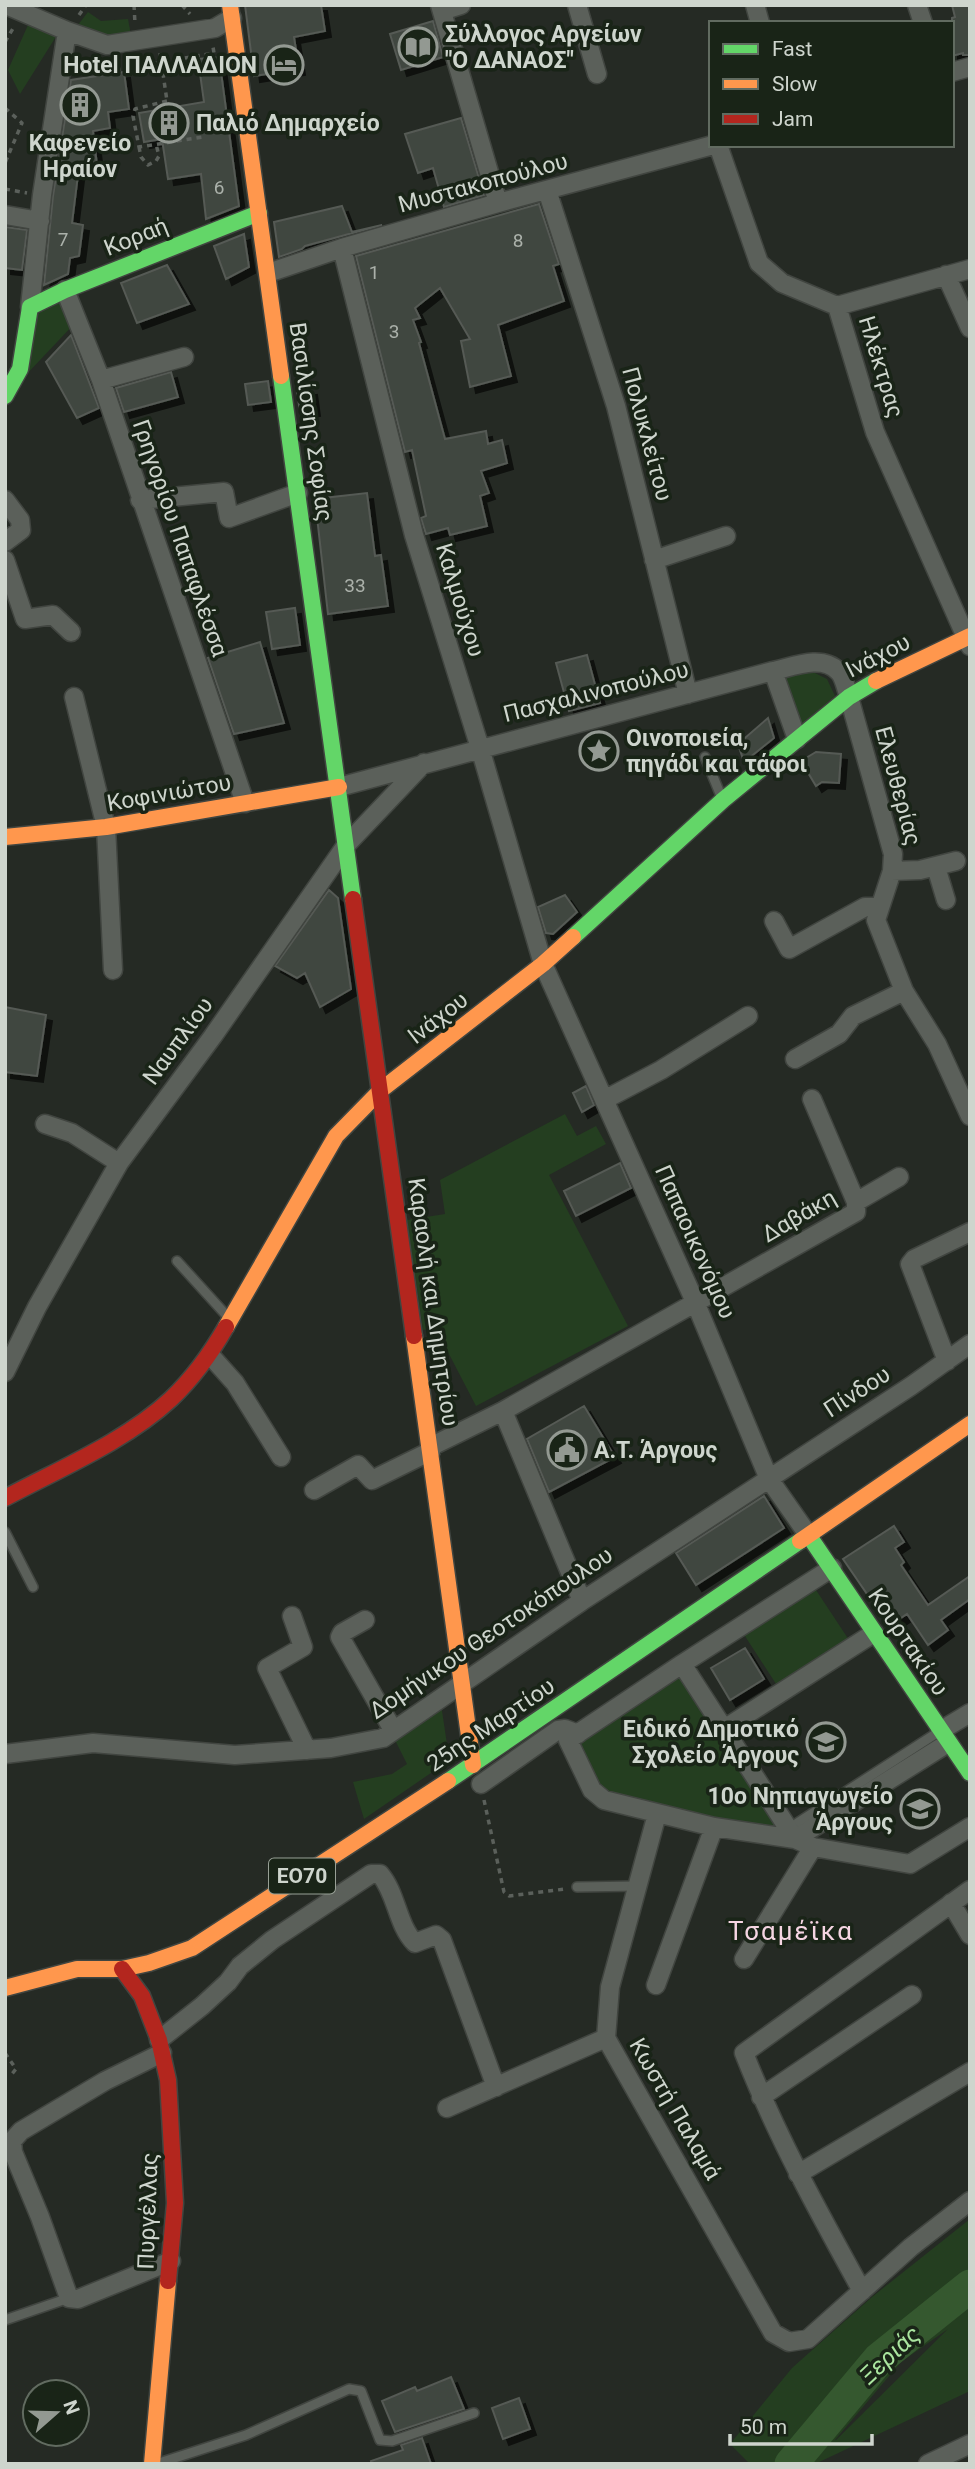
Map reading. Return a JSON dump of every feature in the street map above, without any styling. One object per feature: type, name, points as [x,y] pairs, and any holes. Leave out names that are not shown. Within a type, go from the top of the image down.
[{"type":"main road","name":"Βασιλίσσης Σοφίας","points":[[231,12],[347,844]]},
{"type":"main road","name":"Κοραή","points":[[30,307],[65,290],[259,213]]},
{"type":"main road","points":[[5,397],[20,369],[30,307]]},
{"type":"main road","name":"Ινάχου","points":[[5,1498],[95,1450],[171,1399],[210,1355],[336,1136],[382,1090],[543,964],[723,800],[849,697],[893,672],[969,640]]},
{"type":"main road","name":"Κοφινιώτου","points":[[5,837],[106,827],[339,787]]},
{"type":"main road","name":"Καραολή και Δημητρίου","points":[[347,844],[473,1765]]},
{"type":"main road","name":"25ης Μαρτίου","points":[[5,1988],[77,1969],[122,1969],[192,1948],[473,1765],[970,1424]]},
{"type":"main road","name":"Κουρτακίου","points":[[809,1536],[970,1773]]},
{"type":"main road","name":"Πυργέλλας","points":[[122,1969],[142,1996],[161,2046],[168,2080],[173,2140],[175,2203],[162,2337],[154,2464]]},
{"type":"street","points":[[6,5],[107,45],[210,29],[231,12]]},
{"type":"street","points":[[461,5],[441,8],[498,203]]},
{"type":"street","points":[[577,5],[597,74]]},
{"type":"street","points":[[30,307],[67,31]]},
{"type":"street","name":"Μυστακοπούλου","points":[[268,273],[342,248],[498,203],[709,146]]},
{"type":"street","name":"Ηλέκτρας","points":[[719,147],[759,263],[782,284],[837,306],[875,432],[969,640]]},
{"type":"street","name":"Πολυκλείτου","points":[[547,190],[616,406],[688,694]]},
{"type":"street","points":[[5,215],[40,221]]},
{"type":"street","name":"Καλμούχου","points":[[342,248],[414,535],[543,964]]},
{"type":"street","points":[[837,306],[970,269]]},
{"type":"street","points":[[946,275],[970,328]]},
{"type":"street","name":"Γρηγορίου Παπαφλέσσα","points":[[65,290],[100,380],[244,803]]},
{"type":"street","points":[[100,380],[184,357]]},
{"type":"street","points":[[140,500],[224,492],[229,518],[298,493]]},
{"type":"street","points":[[5,500],[20,520],[21,530],[5,542]]},
{"type":"street","points":[[654,560],[726,536]]},
{"type":"street","points":[[5,560],[25,619],[53,615],[71,632]]},
{"type":"street","name":"Πασχαλινοπούλου","points":[[339,787],[425,762],[807,663],[827,664],[840,672],[849,697]]},
{"type":"street","points":[[773,671],[797,739]]},
{"type":"street","points":[[74,697],[106,827],[113,970]]},
{"type":"street","name":"Ελευθερίας","points":[[849,697],[893,854],[892,871],[876,920],[904,991],[937,1044],[970,1116]]},
{"type":"street","name":"Ναυπλίου","points":[[5,1372],[37,1307],[119,1163],[347,844],[425,762]]},
{"type":"street","points":[[892,871],[906,872],[956,861]]},
{"type":"street","points":[[936,867],[946,900]]},
{"type":"street","points":[[774,921],[789,949],[865,907],[879,907]]},
{"type":"street","name":"Παπαοικονόμου","points":[[543,964],[696,1304],[769,1479],[809,1536]]},
{"type":"street","points":[[795,1059],[839,1034],[853,1016],[904,991]]},
{"type":"street","points":[[604,1100],[661,1070],[748,1016]]},
{"type":"street","name":"Δαβάκη","points":[[314,1489],[358,1465],[372,1480],[503,1411],[848,1219],[856,1212],[856,1202],[812,1099]]},
{"type":"street","points":[[45,1124],[72,1133],[119,1163]]},
{"type":"street","points":[[856,1202],[899,1177]]},
{"type":"street","points":[[947,1361],[909,1264],[914,1259],[970,1232]]},
{"type":"street","name":"Πίνδου","points":[[769,1479],[970,1344]]},
{"type":"street","points":[[210,1355],[235,1383],[281,1457]]},
{"type":"street","points":[[503,1411],[583,1601]]},
{"type":"street","name":"Δομήνικου Θεοτοκόπουλου","points":[[5,1754],[93,1743],[235,1755],[331,1748],[383,1738],[583,1601],[769,1479]]},
{"type":"street","points":[[573,1737],[832,1568]]},
{"type":"street","points":[[292,1616],[303,1647],[267,1668],[307,1750]]},
{"type":"street","points":[[365,1620],[342,1633],[340,1637],[393,1730]]},
{"type":"street","points":[[724,1729],[874,1633]]},
{"type":"street","points":[[682,1664],[791,1834]]},
{"type":"street","points":[[791,1834],[944,1737],[970,1713]]},
{"type":"street","points":[[481,1784],[558,1730],[565,1729],[573,1737],[592,1790],[604,1800],[657,1814],[714,1827],[791,1834],[813,1847],[910,1864],[970,1827]]},
{"type":"street","name":"Κωστή Παλαμά","points":[[657,1814],[610,1987],[606,2039],[773,2333],[789,2342],[808,2339],[862,2291]]},
{"type":"street","points":[[656,1985],[714,1827]]},
{"type":"street","points":[[744,1959],[813,1847]]},
{"type":"street","points":[[170,2261],[78,2300],[69,2298],[40,2217],[9,2155],[12,2141],[21,2131],[161,2046],[228,1982],[240,1966],[272,1940],[371,1874],[380,1874],[393,1896],[408,1936],[415,1943],[436,1935],[442,1940],[496,2087]]},
{"type":"street","points":[[970,1890],[744,2053],[761,2097],[799,2174],[862,2291],[911,2247],[970,2201]]},
{"type":"street","points":[[951,1903],[970,1935]]},
{"type":"street","points":[[761,2097],[912,1995]]},
{"type":"street","points":[[447,2108],[606,2039]]},
{"type":"street","points":[[799,2174],[970,2072]]},
{"type":"street","points":[[928,2464],[970,2444]]},
{"type":"lane","points":[[705,757],[723,800]]},
{"type":"lane","points":[[177,1261],[230,1320]]},
{"type":"lane","points":[[5,1532],[33,1587]]},
{"type":"lane","points":[[577,1887],[638,1886]]},
{"type":"lane","points":[[5,2320],[69,2298]]},
{"type":"lane","points":[[154,2464],[246,2435],[349,2389],[361,2391],[380,2440],[392,2441],[474,2413]]},
{"type":"path","points":[[113,44],[116,70],[214,53],[210,29]]},
{"type":"path","points":[[157,37],[168,108]]},
{"type":"path","points":[[156,144],[159,156],[148,165],[141,157],[133,116],[135,109],[167,101]]},
{"type":"path","points":[[5,108],[22,123],[5,163]]},
{"type":"path","points":[[139,147],[203,137]]},
{"type":"path","points":[[481,1784],[504,1892],[509,1896],[577,1887]]},
{"type":"path","points":[[5,2053],[16,2069],[11,2075]]},
{"type":"green space","points":[[88,12],[101,21],[128,19],[131,35],[104,40],[74,30]]},
{"type":"green space","points":[[28,25],[57,35],[20,94],[8,70]]},
{"type":"green space","points":[[64,295],[76,322],[24,377],[34,317]]},
{"type":"green space","points":[[813,672],[827,679],[835,696],[796,730],[778,676]]},
{"type":"green space","points":[[565,1114],[577,1136],[596,1126],[606,1144],[549,1175],[628,1326],[476,1406],[436,1329],[423,1330],[407,1220],[445,1214],[440,1180]]},
{"type":"green space","points":[[814,1587],[849,1640],[778,1687],[743,1633]]},
{"type":"green space","points":[[681,1675],[784,1833],[655,1807],[608,1793],[594,1782],[576,1743]]},
{"type":"green space","points":[[441,1704],[448,1751],[444,1764],[364,1819],[353,1782],[392,1774],[407,1764],[394,1738]]},
{"type":"green space","points":[[970,2219],[970,2391],[815,2464],[750,2464],[730,2444],[792,2368],[872,2297]],"holes":[[[948,2329],[836,2440],[901,2362]]]},
{"type":"building","points":[[245,5],[321,5],[325,31],[294,37],[299,69],[254,76]]},
{"type":"building","points":[[952,5],[970,5],[970,55],[963,53],[954,55],[952,18],[955,17]]},
{"type":"building","name":"Σύλλογος Αργείων \"Ο ΔΑΝΑΟΣ\"","points":[[433,21],[443,57],[401,70],[390,34]]},
{"type":"building","points":[[219,57],[239,206],[206,219],[201,174],[168,179],[162,139],[144,142],[139,113],[204,102],[198,59]]},
{"type":"building","points":[[124,72],[129,109],[108,112],[110,128],[93,131],[97,165],[79,167],[72,223],[83,225],[79,256],[70,258],[68,274],[44,285],[53,196],[71,80]]},
{"type":"building","points":[[461,118],[484,195],[444,207],[433,168],[418,173],[405,134]]},
{"type":"building","points":[[539,204],[559,264],[553,266],[564,301],[498,325],[511,376],[470,387],[461,341],[470,339],[440,288],[415,308],[420,318],[413,320],[445,439],[486,431],[488,444],[502,440],[507,463],[481,471],[489,493],[480,496],[487,526],[450,535],[448,528],[426,534],[421,518],[426,516],[412,450],[405,452],[356,256]]},
{"type":"building","points":[[342,206],[352,232],[382,225],[305,246],[279,257],[274,222]]},
{"type":"building","points":[[5,227],[27,230],[22,270],[5,268]]},
{"type":"building","points":[[244,234],[249,267],[226,279],[214,246]]},
{"type":"building","points":[[167,265],[189,304],[137,323],[121,283]]},
{"type":"building","points":[[71,335],[99,408],[77,418],[46,362]]},
{"type":"building","points":[[171,372],[178,397],[124,412],[116,388]]},
{"type":"building","points":[[268,381],[271,402],[248,405],[245,384]]},
{"type":"building","points":[[311,389],[314,410],[300,412],[297,391]]},
{"type":"building","points":[[367,493],[375,556],[381,555],[388,606],[328,614],[315,499]]},
{"type":"building","points":[[295,608],[300,645],[272,649],[266,612]]},
{"type":"building","points":[[260,642],[284,723],[234,734],[208,658]]},
{"type":"building","points":[[587,655],[600,703],[569,711],[556,663]]},
{"type":"building","points":[[768,718],[774,738],[744,762],[738,744]]},
{"type":"building","points":[[816,752],[841,754],[839,783],[822,782],[816,786],[801,761]]},
{"type":"building","points":[[329,890],[338,898],[351,989],[320,1007],[305,973],[297,978],[275,966]]},
{"type":"building","points":[[565,895],[577,912],[553,934],[546,933],[538,907]]},
{"type":"building","points":[[5,1007],[46,1015],[37,1076],[5,1072]]},
{"type":"building","points":[[586,1086],[594,1105],[582,1112],[573,1093]]},
{"type":"building","points":[[620,1163],[631,1188],[576,1216],[564,1191]]},
{"type":"building","name":"Α.Τ. Άργους","points":[[584,1406],[615,1457],[549,1492],[527,1439]]},
{"type":"building","points":[[764,1496],[784,1528],[696,1585],[676,1553]]},
{"type":"building","points":[[894,1526],[904,1542],[895,1548],[904,1562],[901,1565],[928,1605],[970,1576],[970,1599],[941,1620],[948,1630],[928,1645],[907,1614],[889,1626],[843,1559]]},
{"type":"building","points":[[745,1648],[764,1679],[730,1700],[711,1668]]},
{"type":"building","points":[[451,2377],[464,2409],[395,2432],[382,2401],[415,2387],[417,2391]]},
{"type":"building","points":[[519,2398],[530,2429],[503,2439],[492,2408]]},
{"type":"building","points":[[422,2438],[431,2464],[372,2464],[371,2461],[403,2450],[401,2445]]},
{"type":"waterway","name":"Ξεριάς","points":[[791,2464],[879,2359],[970,2286]]},
{"type":"traffic: fast","points":[[5,396],[20,369],[30,307],[65,290],[259,213]]},
{"type":"traffic: fast","points":[[281,376],[353,899]]},
{"type":"traffic: fast","points":[[573,937],[723,800],[849,697],[876,681]]},
{"type":"traffic: fast","points":[[809,1536],[970,1773]]},
{"type":"traffic: fast","points":[[448,1781],[800,1541]]},
{"type":"traffic: slow","points":[[230,5],[281,376]]},
{"type":"traffic: slow","points":[[876,681],[970,636]]},
{"type":"traffic: slow","points":[[5,837],[106,827],[339,787]]},
{"type":"traffic: slow","points":[[226,1327],[336,1136],[381,1090],[543,964],[573,937]]},
{"type":"traffic: slow","points":[[414,1336],[473,1765]]},
{"type":"traffic: slow","points":[[800,1541],[970,1424]]},
{"type":"traffic: slow","points":[[5,1988],[77,1969],[122,1969],[192,1948],[448,1781]]},
{"type":"traffic: slow","points":[[152,2464],[168,2281]]},
{"type":"traffic: jam","points":[[353,899],[414,1336]]},
{"type":"traffic: jam","points":[[5,1498],[113,1441],[153,1414],[194,1374],[226,1327]]},
{"type":"traffic: jam","points":[[122,1969],[142,1996],[159,2040],[168,2080],[175,2203],[168,2281]]},
{"type":"place","name":"Σύλλογος Αργείων \"Ο ΔΑΝΑΟΣ\"","points":[[418,47]]},
{"type":"place","name":"Hotel ΠΑΛΛΑΔΙΟΝ","points":[[284,65]]},
{"type":"place","name":"Καφενείο Ηραίον","points":[[80,105]]},
{"type":"place","name":"Παλιό Δημαρχείο","points":[[169,123]]},
{"type":"place","name":"Οινοποιεία, πηγάδι και τάφοι","points":[[599,751]]},
{"type":"place","name":"Α.Τ. Άργους","points":[[567,1450]]},
{"type":"place","name":"Ειδικό Δημοτικό Σχολείο Άργους","points":[[826,1742]]},
{"type":"place","name":"10ο Νηπιαγωγείο Άργους","points":[[920,1809]]},
{"type":"district","name":"Τσαμέϊκα","points":[[791,1931]]}]
